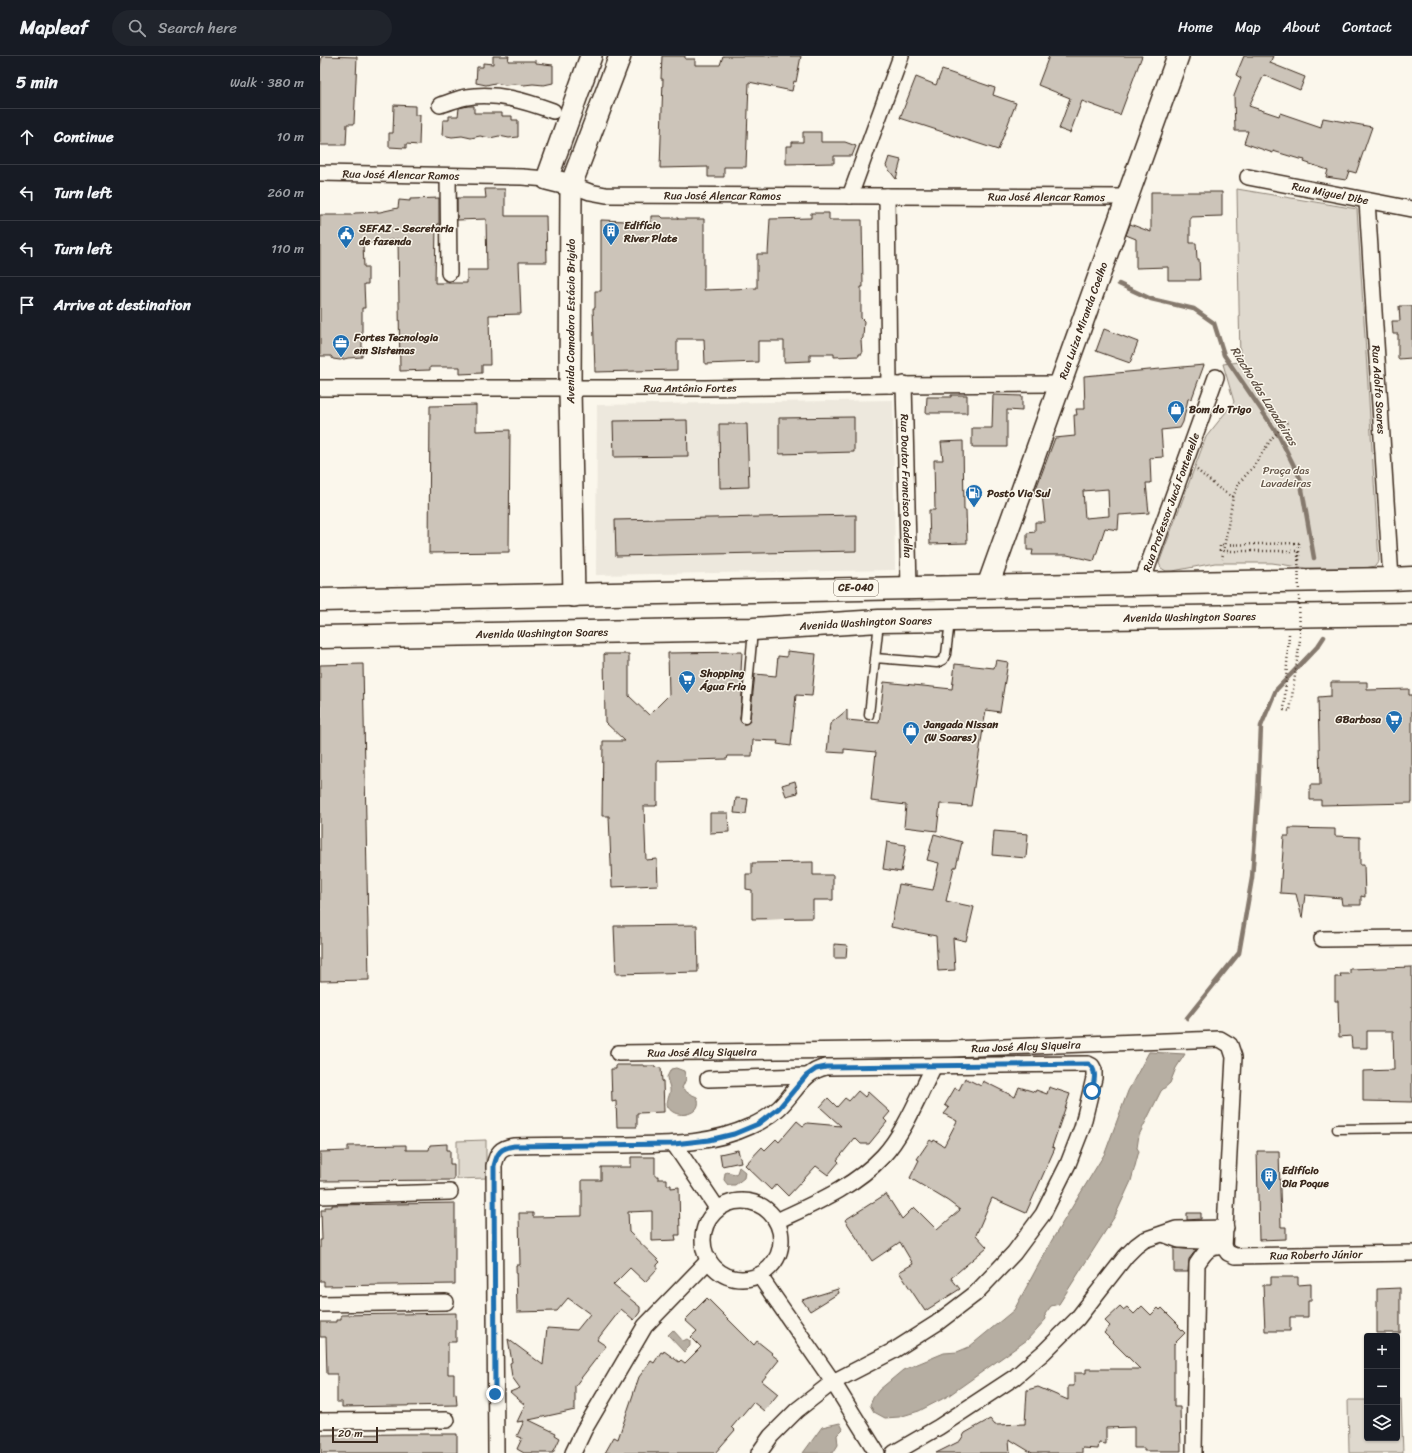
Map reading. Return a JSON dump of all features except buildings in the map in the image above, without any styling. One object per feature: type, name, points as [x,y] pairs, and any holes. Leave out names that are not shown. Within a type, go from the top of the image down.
[{"type":"highway","name":"CE-040","points":[[320,600],[574,596],[988,585],[1402,578]]},
{"type":"highway","name":"Avenida Washington Soares","points":[[320,637],[753,629],[879,621],[1412,614]]},
{"type":"main road","points":[[547,179],[560,114],[591,56]]},
{"type":"main road","name":"Avenida Comodoro Estácio Brigido","points":[[574,596],[570,389],[571,185],[620,56]]},
{"type":"main road","name":"Rua Luiza Miranda Coelho","points":[[988,585],[1178,56]]},
{"type":"main road","name":"Rua José Alencar Ramos","points":[[547,179],[571,185]]},
{"type":"street","points":[[850,196],[901,56]]},
{"type":"street","points":[[440,106],[466,97],[486,95],[522,100],[560,114]]},
{"type":"street","name":"Rua José Alencar Ramos","points":[[320,173],[522,177],[547,179]]},
{"type":"street","points":[[448,176],[449,273]]},
{"type":"street","name":"Rua Miguel Dibe","points":[[1248,177],[1412,209]]},
{"type":"street","name":"Rua José Alencar Ramos","points":[[571,185],[590,192],[606,194],[1127,197]]},
{"type":"street","points":[[887,196],[889,384]]},
{"type":"street","name":"Rua Adolfo Soares","points":[[1367,201],[1402,578]]},
{"type":"street","name":"Rua Professor Jucá Fontenelle","points":[[1142,582],[1216,377]]},
{"type":"street","name":"Rua Antônio Fortes","points":[[320,388],[570,389],[889,384],[1060,384]]},
{"type":"street","name":"Rua Doutor Francisco Gadelha","points":[[904,384],[909,587]]},
{"type":"street","points":[[1322,939],[1412,938]]},
{"type":"street","name":"Rua José Alcy Siqueira","points":[[618,1053],[951,1049],[1220,1039],[1230,1045],[1234,1057],[1225,1239]]},
{"type":"street","points":[[496,1453],[494,1166],[499,1150],[514,1146],[674,1144],[728,1136],[758,1124],[779,1108],[806,1076],[816,1069],[826,1067],[1088,1064],[1092,1066],[1094,1070],[1094,1078],[1082,1128],[1068,1164],[1042,1214],[1014,1253],[975,1294],[937,1323],[893,1350],[833,1382],[797,1410],[771,1436],[758,1453]]},
{"type":"street","points":[[777,1221],[838,1192],[860,1177],[884,1156],[902,1130],[934,1066]]},
{"type":"street","points":[[708,1079],[806,1076]]},
{"type":"street","points":[[674,1144],[717,1208]]},
{"type":"street","points":[[320,1196],[450,1192]]},
{"type":"street","points":[[734,1201],[751,1201],[766,1208],[777,1221],[781,1236],[780,1252],[772,1266],[759,1275],[745,1279],[731,1278],[718,1271],[708,1260],[703,1246],[703,1232],[709,1218],[717,1208],[734,1201]]},
{"type":"street","points":[[894,1453],[939,1427],[1015,1377],[1044,1352],[1077,1319],[1126,1256],[1144,1240],[1176,1229],[1225,1239]]},
{"type":"street","points":[[1194,1453],[1197,1264],[1205,1252],[1217,1246],[1225,1239]]},
{"type":"street","name":"Rua Roberto Júnior","points":[[1225,1239],[1228,1253],[1235,1256],[1412,1253]]},
{"type":"street","points":[[573,1453],[584,1430],[645,1326],[708,1260]]},
{"type":"street","points":[[759,1275],[833,1382],[874,1450]]},
{"type":"street","points":[[320,1304],[446,1302]]},
{"type":"street","points":[[320,1421],[447,1420]]},
{"type":"lane","points":[[875,658],[937,663],[943,660],[946,654],[950,620]]},
{"type":"lane","points":[[869,715],[879,621]]},
{"type":"lane","points":[[745,719],[753,629]]},
{"type":"lane","points":[[1337,1129],[1412,1128]]},
{"type":"path","points":[[1222,559],[1233,497],[1239,483],[1253,467],[1272,438],[1287,422]]},
{"type":"path","points":[[1197,470],[1221,490],[1233,497]]},
{"type":"path","points":[[1290,616],[1284,710],[1290,711],[1300,640],[1298,551],[1220,551],[1220,545],[1299,543],[1299,563]]},
{"type":"shaded area","points":[[893,400],[895,570],[596,575],[597,405]]},
{"type":"shaded area","points":[[1149,1052],[1185,1054],[1176,1068],[1170,1083],[1161,1091],[1139,1135],[1137,1148],[1139,1151],[1131,1181],[1115,1216],[1059,1304],[1051,1306],[1045,1314],[1046,1319],[1027,1340],[948,1396],[919,1411],[899,1417],[885,1418],[874,1412],[870,1405],[873,1398],[879,1390],[903,1370],[944,1353],[957,1352],[969,1347],[1014,1310],[1052,1240],[1105,1153],[1128,1091]]},
{"type":"shaded area","points":[[676,1068],[684,1071],[686,1079],[682,1088],[688,1093],[697,1097],[697,1108],[688,1114],[677,1114],[667,1105],[670,1088],[667,1077],[671,1069]]},
{"type":"shaded area","points":[[739,1167],[745,1172],[744,1178],[735,1185],[728,1185],[724,1180],[725,1173],[735,1174],[737,1173]]},
{"type":"shaded area","points":[[673,1330],[683,1341],[687,1339],[690,1341],[690,1346],[684,1352],[668,1335]]},
{"type":"shaded area","points":[[840,1423],[843,1429],[837,1435],[838,1445],[833,1453],[803,1453],[822,1427]]},
{"type":"green space","name":"Praça das Lavadeiras","points":[[1237,189],[1357,209],[1379,561],[1375,566],[1365,568],[1306,568],[1272,563],[1215,563],[1166,571],[1161,568],[1159,563],[1206,437],[1234,402],[1223,364],[1240,362]]},
{"type":"green space","points":[[486,1140],[486,1178],[457,1179],[457,1141]]},
{"type":"green space","points":[[1401,1399],[1403,1453],[1349,1453],[1348,1400],[1364,1400],[1364,1441],[1400,1441]]},
{"type":"waterway","name":"Riacho das Lavadeiras","points":[[1119,284],[1151,299],[1194,309],[1214,323],[1224,355],[1279,436],[1300,478],[1314,558]]},
{"type":"waterway","points":[[1187,1018],[1239,953],[1252,878],[1258,797],[1261,726],[1276,690],[1318,646],[1324,637]]},
{"type":"place","name":"Edifício River Plate","points":[[611,246]]},
{"type":"place","name":"SEFAZ - Secretaria de fazenda","points":[[346,249]]},
{"type":"place","name":"Fortes Tecnologia em Sistemas","points":[[341,358]]},
{"type":"place","name":"Bom do Trigo","points":[[1176,424]]},
{"type":"place","name":"Posto Via Sul","points":[[974,508]]},
{"type":"place","name":"Shopping Água Fria","points":[[687,694]]},
{"type":"place","name":"GBarbosa","points":[[1394,734]]},
{"type":"place","name":"Jangada Nissan (W Soares)","points":[[911,745]]},
{"type":"place","name":"Edifício Dia Poque","points":[[1269,1191]]},
{"type":"route","points":[[495,1394],[494,1166],[499,1150],[514,1146],[674,1144],[709,1140],[734,1134],[758,1124],[779,1108],[806,1076],[816,1069],[826,1067],[1088,1064],[1092,1066],[1094,1070],[1092,1091]]}]
